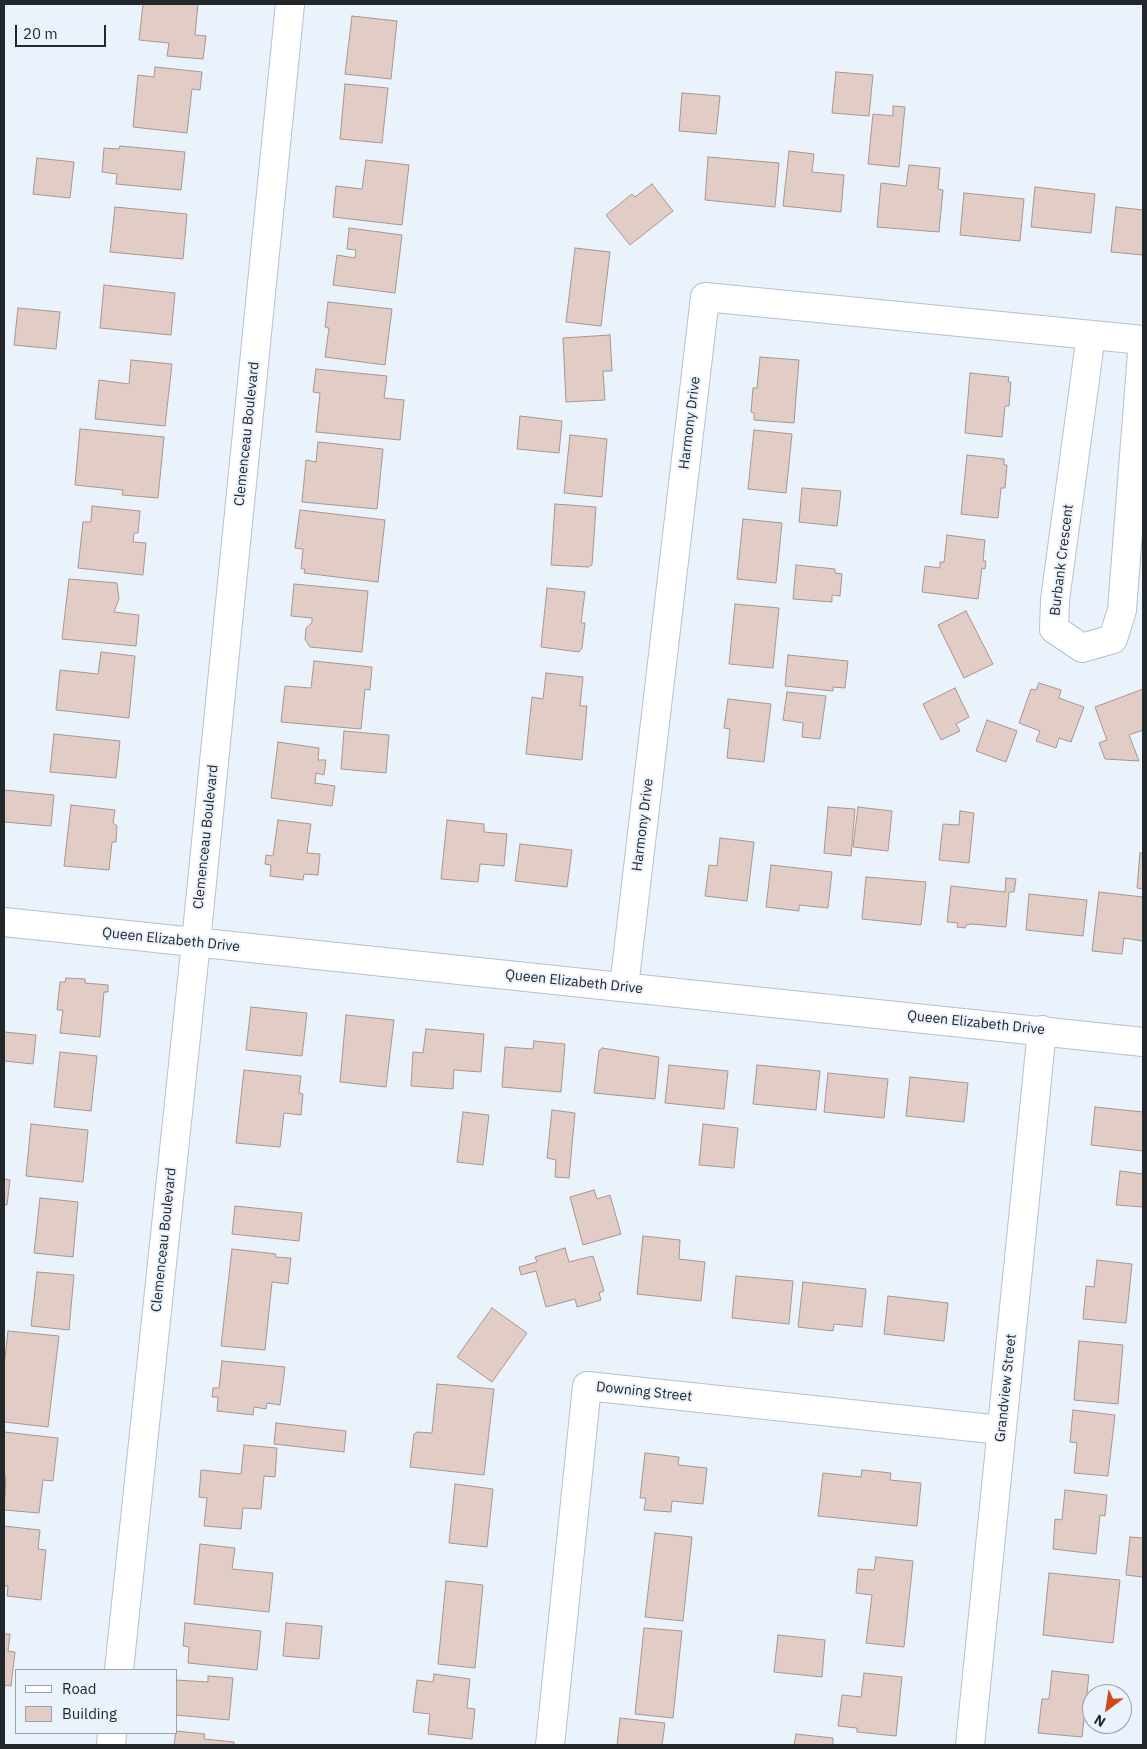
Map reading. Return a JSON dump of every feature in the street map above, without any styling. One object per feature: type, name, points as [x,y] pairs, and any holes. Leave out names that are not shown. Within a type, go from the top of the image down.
[{"type":"street","name":"Clemenceau Boulevard","points":[[119,1669],[196,942],[290,4]]},
{"type":"street","name":"Harmony Drive","points":[[624,987],[705,297],[1143,340]]},
{"type":"street","name":"Burbank Crescent","points":[[1091,335],[1055,600],[1054,630],[1082,648],[1113,639],[1122,610],[1143,340]]},
{"type":"street","name":"Queen Elizabeth Drive","points":[[4,922],[1143,1042]]},
{"type":"street","name":"Grandview Street","points":[[970,1745],[1042,1030]]},
{"type":"street","name":"Downing Street","points":[[550,1745],[587,1386],[1001,1430]]},
{"type":"building","points":[[143,4],[198,4],[195,35],[206,36],[203,59],[167,56],[169,43],[139,40]]},
{"type":"building","points":[[352,16],[397,21],[391,79],[345,74]]},
{"type":"building","points":[[155,67],[202,72],[200,90],[192,89],[187,133],[133,127],[138,75],[154,77]]},
{"type":"building","points":[[836,72],[873,75],[869,116],[832,113]]},
{"type":"building","points":[[345,84],[388,88],[382,143],[340,139]]},
{"type":"building","points":[[682,93],[720,96],[716,134],[679,131]]},
{"type":"building","points":[[893,106],[905,107],[899,167],[868,164],[873,114],[893,116]]},
{"type":"building","points":[[120,146],[185,152],[181,190],[116,184],[117,174],[102,172],[104,148],[119,149]]},
{"type":"building","points":[[789,151],[814,154],[812,172],[844,175],[841,212],[783,206]]},
{"type":"building","points":[[708,157],[779,163],[775,207],[705,200]]},
{"type":"building","points":[[37,158],[74,162],[70,198],[33,194]]},
{"type":"building","points":[[366,160],[409,165],[402,225],[333,217],[336,186],[362,189]]},
{"type":"building","points":[[909,165],[940,168],[938,189],[943,190],[939,232],[877,227],[881,183],[906,186]]},
{"type":"building","points":[[652,184],[673,211],[630,245],[606,215],[632,194],[635,197]]},
{"type":"building","points":[[1035,187],[1095,194],[1091,233],[1031,227]]},
{"type":"building","points":[[964,193],[1024,199],[1020,241],[960,235]]},
{"type":"building","points":[[115,207],[187,214],[183,259],[110,252]]},
{"type":"building","points":[[1116,207],[1143,210],[1143,255],[1111,252]]},
{"type":"building","points":[[349,228],[402,235],[395,293],[333,285],[337,255],[355,258],[356,250],[347,249]]},
{"type":"building","points":[[575,248],[610,252],[601,326],[566,322]]},
{"type":"building","points":[[104,285],[175,293],[171,335],[100,328]]},
{"type":"building","points":[[328,302],[392,309],[385,365],[325,357],[329,328],[325,327]]},
{"type":"building","points":[[18,308],[60,312],[56,349],[14,345]]},
{"type":"building","points":[[610,335],[612,371],[603,371],[605,400],[566,402],[563,338]]},
{"type":"building","points":[[760,357],[799,360],[794,423],[754,420],[754,413],[751,412],[753,388],[757,388]]},
{"type":"building","points":[[131,360],[172,364],[165,426],[95,419],[99,380],[129,384]]},
{"type":"building","points":[[316,369],[387,376],[384,398],[404,400],[400,440],[316,432],[320,393],[313,392]]},
{"type":"building","points":[[970,373],[1009,377],[1008,382],[1011,382],[1009,406],[1005,406],[1002,437],[965,433]]},
{"type":"building","points":[[520,416],[562,421],[559,453],[517,449]]},
{"type":"building","points":[[80,429],[164,437],[158,498],[122,495],[123,490],[75,485]]},
{"type":"building","points":[[754,430],[792,434],[786,493],[748,489]]},
{"type":"building","points":[[570,435],[607,439],[602,497],[564,493]]},
{"type":"building","points":[[318,442],[383,449],[377,509],[302,502],[306,460],[316,462]]},
{"type":"building","points":[[967,455],[1004,459],[1004,465],[1007,465],[1005,488],[1001,488],[998,518],[961,514]]},
{"type":"building","points":[[802,488],[841,491],[837,526],[799,522]]},
{"type":"building","points":[[555,504],[596,507],[592,565],[588,567],[551,565]]},
{"type":"building","points":[[92,506],[140,511],[138,533],[134,533],[133,542],[146,543],[143,575],[78,568],[83,522],[91,522]]},
{"type":"building","points":[[300,510],[385,520],[378,582],[304,573],[305,569],[301,569],[303,549],[295,548]]},
{"type":"building","points":[[743,519],[782,523],[776,583],[737,579]]},
{"type":"building","points":[[947,535],[985,540],[983,561],[986,561],[985,569],[982,568],[978,599],[922,592],[925,566],[940,568],[940,562],[944,562]]},
{"type":"building","points":[[796,565],[835,569],[835,573],[842,574],[840,596],[832,595],[832,602],[793,599]]},
{"type":"building","points":[[69,579],[117,583],[119,599],[114,612],[139,615],[136,646],[62,639]]},
{"type":"building","points":[[294,584],[368,591],[362,652],[310,647],[305,639],[306,628],[312,623],[312,618],[291,616]]},
{"type":"building","points":[[547,588],[585,592],[581,623],[585,623],[582,648],[579,652],[541,647]]},
{"type":"building","points":[[735,604],[779,608],[773,668],[729,664]]},
{"type":"building","points":[[966,611],[993,664],[964,678],[938,625]]},
{"type":"building","points":[[101,652],[135,656],[129,718],[56,710],[60,670],[98,674]]},
{"type":"building","points":[[788,655],[848,661],[845,688],[833,687],[833,691],[785,686]]},
{"type":"building","points":[[314,661],[372,667],[370,690],[365,689],[361,729],[281,722],[285,686],[311,688]]},
{"type":"building","points":[[546,673],[583,677],[580,706],[587,706],[582,760],[526,754],[532,697],[543,699]]},
{"type":"building","points":[[1039,683],[1061,690],[1059,698],[1084,707],[1071,742],[1059,738],[1056,748],[1036,741],[1040,731],[1019,723],[1031,689],[1036,690]]},
{"type":"building","points":[[955,688],[969,717],[956,724],[960,731],[941,740],[923,704]]},
{"type":"building","points":[[1143,689],[1143,730],[1129,735],[1139,761],[1105,759],[1099,743],[1107,740],[1095,707]]},
{"type":"building","points":[[787,692],[826,696],[820,739],[802,737],[803,723],[783,720]]},
{"type":"building","points":[[728,699],[771,704],[764,762],[727,758],[730,729],[724,728]]},
{"type":"building","points":[[987,720],[1017,731],[1006,762],[976,751]]},
{"type":"building","points":[[344,731],[389,735],[386,773],[341,769]]},
{"type":"building","points":[[54,734],[120,741],[116,778],[50,772]]},
{"type":"building","points":[[278,742],[319,748],[318,760],[326,760],[324,775],[316,773],[315,783],[335,786],[332,806],[271,798]]},
{"type":"building","points":[[4,790],[54,795],[51,826],[4,822]]},
{"type":"building","points":[[71,805],[115,810],[113,823],[117,826],[116,842],[112,842],[109,870],[64,866]]},
{"type":"building","points":[[828,807],[855,809],[851,856],[824,853]]},
{"type":"building","points":[[858,807],[892,811],[888,851],[853,847]]},
{"type":"building","points":[[960,811],[974,813],[969,863],[939,860],[943,824],[959,825]]},
{"type":"building","points":[[278,820],[311,824],[307,853],[320,854],[318,875],[304,874],[303,880],[270,876],[271,865],[265,864],[266,855],[273,856]]},
{"type":"building","points":[[447,820],[484,824],[484,832],[507,834],[504,866],[480,864],[478,882],[441,879]]},
{"type":"building","points":[[720,838],[754,842],[747,901],[705,896],[709,865],[717,866]]},
{"type":"building","points":[[520,844],[572,850],[567,887],[515,881]]},
{"type":"building","points":[[1140,853],[1143,853],[1143,889],[1137,888]]},
{"type":"building","points":[[771,865],[832,872],[828,908],[799,905],[799,911],[766,907]]},
{"type":"building","points":[[866,877],[926,882],[921,925],[862,919]]},
{"type":"building","points":[[1006,878],[1016,879],[1014,892],[1009,892],[1006,927],[972,924],[966,925],[965,928],[957,927],[958,923],[947,922],[951,886],[1005,892]]},
{"type":"building","points":[[1099,892],[1143,897],[1143,941],[1124,938],[1122,954],[1092,951]]},
{"type":"building","points":[[1029,894],[1087,900],[1083,936],[1026,930]]},
{"type":"building","points":[[66,978],[85,979],[85,983],[108,985],[108,992],[104,992],[100,1037],[60,1033],[63,1010],[57,1010],[60,982],[65,982]]},
{"type":"building","points":[[251,1007],[307,1013],[302,1056],[246,1050]]},
{"type":"building","points":[[346,1015],[394,1020],[386,1087],[340,1082]]},
{"type":"building","points":[[426,1029],[484,1034],[481,1072],[454,1070],[453,1089],[411,1086],[413,1052],[423,1053]]},
{"type":"building","points":[[4,1032],[36,1035],[33,1064],[4,1061]]},
{"type":"building","points":[[534,1041],[565,1044],[561,1092],[502,1087],[505,1047],[533,1049]]},
{"type":"building","points":[[602,1048],[659,1057],[655,1099],[594,1093],[599,1051]]},
{"type":"building","points":[[60,1052],[97,1056],[91,1111],[54,1107]]},
{"type":"building","points":[[669,1065],[728,1071],[724,1109],[665,1103]]},
{"type":"building","points":[[757,1065],[820,1071],[816,1110],[753,1104]]},
{"type":"building","points":[[244,1070],[301,1076],[299,1093],[303,1094],[301,1115],[284,1113],[280,1147],[236,1143]]},
{"type":"building","points":[[828,1073],[888,1079],[884,1118],[824,1112]]},
{"type":"building","points":[[910,1077],[968,1083],[964,1122],[906,1116]]},
{"type":"building","points":[[1095,1107],[1143,1112],[1143,1151],[1091,1145]]},
{"type":"building","points":[[552,1110],[575,1113],[569,1178],[555,1177],[556,1160],[547,1158]]},
{"type":"building","points":[[463,1112],[489,1115],[483,1165],[457,1162]]},
{"type":"building","points":[[31,1124],[88,1130],[83,1182],[26,1176]]},
{"type":"building","points":[[703,1124],[738,1128],[734,1168],[699,1165]]},
{"type":"building","points":[[1120,1171],[1143,1174],[1143,1207],[1116,1205]]},
{"type":"building","points":[[4,1179],[10,1180],[7,1205],[4,1205]]},
{"type":"building","points":[[594,1190],[597,1199],[610,1195],[621,1234],[583,1245],[570,1197]]},
{"type":"building","points":[[40,1198],[78,1202],[73,1257],[34,1253]]},
{"type":"building","points":[[235,1206],[302,1213],[299,1241],[232,1234]]},
{"type":"building","points":[[643,1236],[680,1240],[679,1259],[705,1262],[701,1301],[637,1294]]},
{"type":"building","points":[[565,1248],[569,1262],[593,1256],[604,1291],[599,1293],[601,1300],[577,1307],[575,1299],[546,1307],[536,1271],[521,1275],[519,1267],[537,1262],[535,1257]]},
{"type":"building","points":[[232,1249],[276,1254],[275,1257],[291,1258],[288,1284],[272,1282],[265,1350],[221,1346]]},
{"type":"building","points":[[1097,1260],[1132,1264],[1126,1323],[1083,1319],[1086,1286],[1094,1287]]},
{"type":"building","points":[[37,1272],[74,1275],[69,1330],[31,1326]]},
{"type":"building","points":[[736,1276],[793,1281],[789,1324],[732,1318]]},
{"type":"building","points":[[803,1282],[866,1289],[862,1327],[834,1324],[833,1331],[798,1327]]},
{"type":"building","points":[[888,1296],[948,1303],[944,1341],[884,1334]]},
{"type":"building","points":[[492,1308],[527,1333],[492,1382],[457,1357]]},
{"type":"building","points":[[8,1331],[59,1336],[48,1427],[4,1422],[4,1366]]},
{"type":"building","points":[[1079,1341],[1123,1345],[1118,1404],[1074,1400]]},
{"type":"building","points":[[222,1361],[285,1367],[280,1405],[267,1403],[266,1409],[254,1407],[253,1415],[217,1411],[218,1397],[212,1397],[213,1388],[219,1388]]},
{"type":"building","points":[[437,1384],[494,1389],[484,1475],[410,1467],[414,1434],[417,1432],[432,1433]]},
{"type":"building","points":[[1073,1410],[1115,1415],[1108,1476],[1074,1473],[1077,1443],[1070,1442]]},
{"type":"building","points":[[276,1423],[346,1431],[344,1452],[274,1444]]},
{"type":"building","points":[[4,1432],[58,1438],[53,1481],[43,1480],[39,1513],[4,1510],[6,1476],[4,1476]]},
{"type":"building","points":[[244,1445],[277,1448],[275,1477],[264,1476],[261,1509],[243,1508],[241,1529],[204,1526],[207,1498],[199,1497],[201,1470],[241,1474]]},
{"type":"building","points":[[645,1453],[679,1457],[678,1465],[707,1468],[703,1504],[672,1501],[671,1512],[644,1510],[646,1498],[640,1498]]},
{"type":"building","points":[[862,1470],[891,1473],[890,1480],[921,1483],[917,1526],[818,1516],[823,1473],[861,1477]]},
{"type":"building","points":[[455,1484],[493,1489],[487,1547],[449,1543]]},
{"type":"building","points":[[1065,1490],[1107,1495],[1105,1516],[1100,1515],[1096,1554],[1053,1549],[1055,1519],[1062,1520]]},
{"type":"building","points":[[4,1526],[40,1530],[38,1549],[46,1550],[41,1600],[7,1596],[8,1586],[4,1586]]},
{"type":"building","points":[[655,1533],[692,1537],[683,1621],[645,1617]]},
{"type":"building","points":[[1130,1537],[1143,1538],[1143,1577],[1126,1575]]},
{"type":"building","points":[[200,1544],[235,1548],[232,1569],[273,1573],[269,1612],[194,1604]]},
{"type":"building","points":[[876,1557],[913,1561],[904,1647],[866,1643],[872,1595],[856,1593],[858,1569],[874,1570]]},
{"type":"building","points":[[1049,1573],[1120,1580],[1113,1643],[1043,1635]]},
{"type":"building","points":[[446,1581],[483,1585],[475,1668],[438,1664]]},
{"type":"building","points":[[185,1623],[261,1631],[257,1670],[188,1663],[189,1647],[183,1646]]},
{"type":"building","points":[[286,1623],[322,1626],[319,1659],[283,1656]]},
{"type":"building","points":[[644,1628],[682,1631],[673,1718],[635,1714]]},
{"type":"building","points":[[4,1634],[10,1634],[8,1651],[15,1652],[11,1686],[5,1685],[4,1692]]},
{"type":"building","points":[[778,1635],[825,1640],[822,1677],[774,1672]]},
{"type":"building","points":[[1052,1671],[1089,1675],[1088,1684],[1082,1684],[1082,1737],[1038,1733],[1042,1699],[1049,1699]]},
{"type":"building","points":[[864,1673],[902,1677],[896,1736],[857,1732],[857,1728],[838,1726],[842,1695],[861,1697]]},
{"type":"building","points":[[434,1674],[470,1679],[467,1708],[475,1709],[472,1739],[428,1734],[430,1714],[413,1712],[417,1680],[433,1682]]},
{"type":"building","points":[[208,1676],[233,1678],[229,1720],[178,1715],[178,1680],[208,1682]]},
{"type":"building","points":[[620,1718],[665,1723],[662,1745],[617,1745]]},
{"type":"building","points":[[178,1731],[205,1734],[204,1739],[234,1742],[234,1745],[174,1745],[176,1734],[178,1734]]},
{"type":"building","points":[[796,1734],[833,1738],[833,1745],[794,1745]]}]
